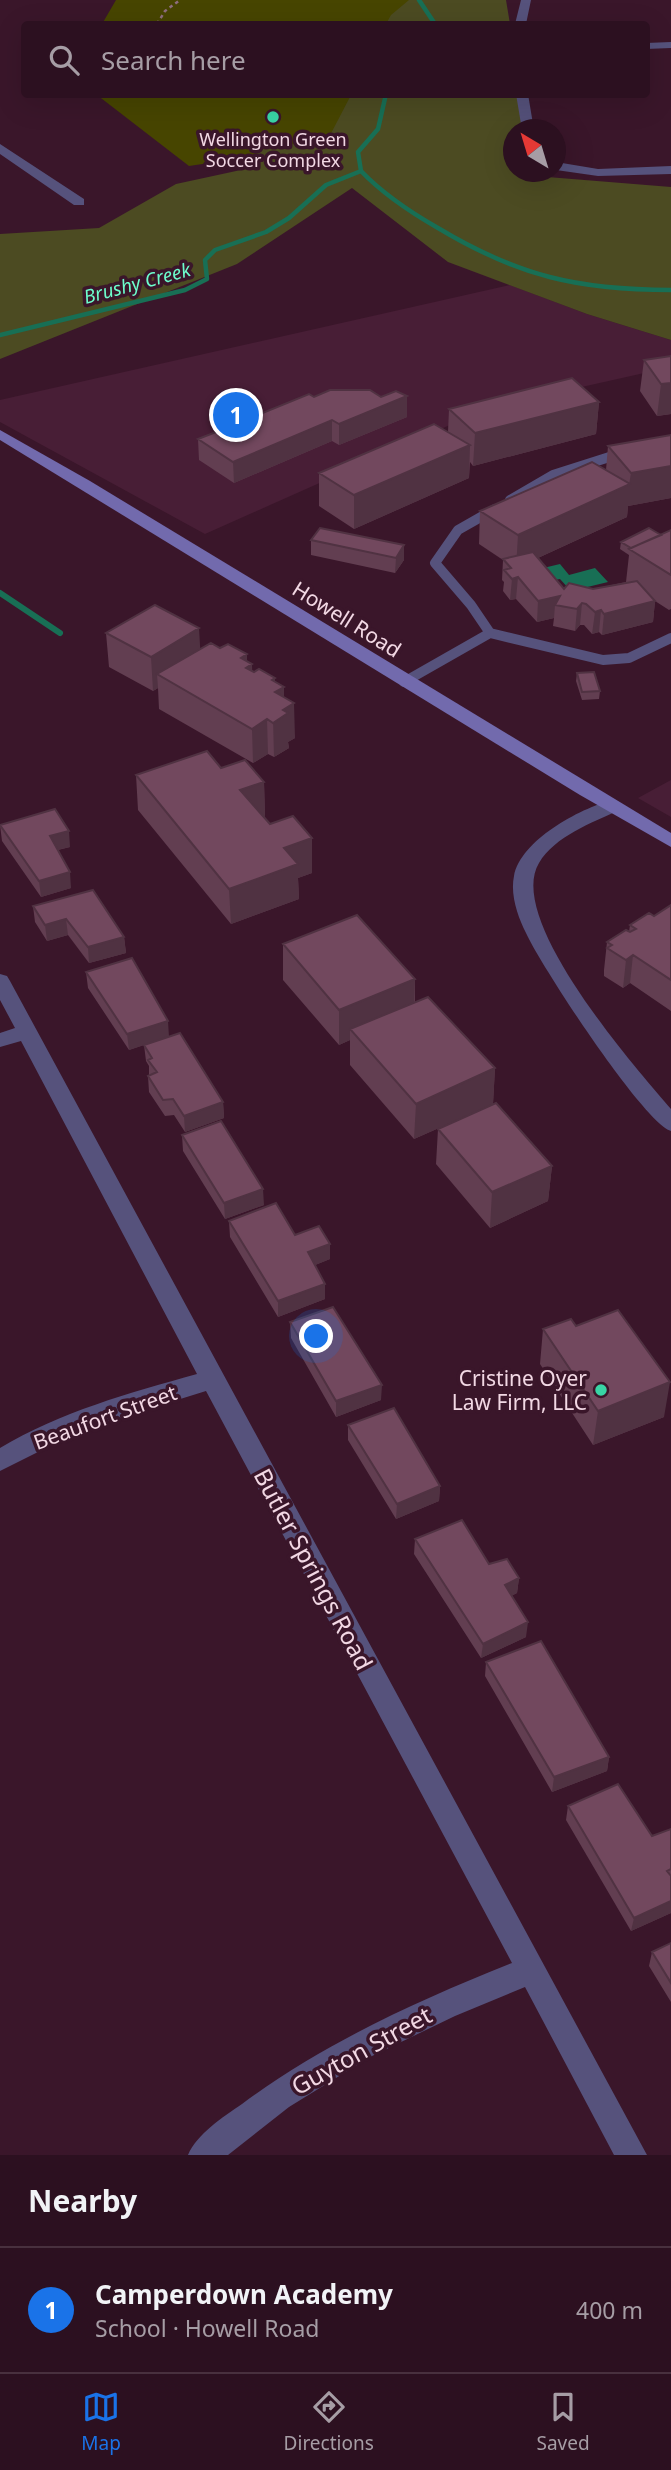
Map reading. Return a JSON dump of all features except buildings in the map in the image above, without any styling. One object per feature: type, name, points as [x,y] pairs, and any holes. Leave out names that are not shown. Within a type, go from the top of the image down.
[{"type":"main road","name":"Howell Road","points":[[0,434],[149,521],[404,682],[671,841]]},
{"type":"street","points":[[521,21],[526,0]]},
{"type":"street","points":[[650,46],[671,45]]},
{"type":"street","points":[[523,98],[526,119]]},
{"type":"street","points":[[0,148],[79,202]]},
{"type":"street","points":[[566,168],[607,173],[671,170]]},
{"type":"street","points":[[612,806],[556,833],[535,855],[523,874],[522,886],[536,935],[571,995],[618,1062],[671,1123]]},
{"type":"street","name":"Butler Springs Road","points":[[0,981],[212,1380],[631,2155]]},
{"type":"street","points":[[0,1040],[27,1032]]},
{"type":"street","name":"Beaufort Street","points":[[0,1461],[55,1430],[156,1395],[212,1380]]},
{"type":"street","name":"Guyton Street","points":[[204,2155],[281,2094],[380,2034],[444,2004],[532,1970]]},
{"type":"lane","points":[[489,633],[471,605],[435,564],[458,530],[553,475],[637,449]]},
{"type":"lane","points":[[404,682],[489,633],[603,660],[629,658],[671,638]]},
{"type":"path","points":[[159,21],[165,11],[180,0]]},
{"type":"shaded area","points":[[116,0],[419,0],[433,21],[104,21]]},
{"type":"shaded area","points":[[409,0],[506,0],[510,21],[388,21]]},
{"type":"shaded area","points":[[101,98],[385,98],[369,139],[189,166]]},
{"type":"shaded area","points":[[349,98],[522,98],[525,119],[503,119],[503,182],[566,182],[566,179],[671,187],[671,340],[587,314],[448,262],[352,188],[237,264],[0,359],[0,234],[99,228],[176,184],[250,168],[262,145],[326,143]]},
{"type":"shaded area","points":[[510,285],[587,314],[671,340],[671,367],[488,408],[205,534],[0,422],[0,400]]},
{"type":"shaded area","points":[[560,564],[569,575],[595,568],[608,582],[571,591],[560,579],[549,581],[539,569]]},
{"type":"shaded area","points":[[671,780],[671,817],[638,798]]},
{"type":"waterway","name":"Brushy Creek","points":[[419,0],[433,21]]},
{"type":"waterway","name":"Brushy Creek","points":[[361,171],[358,152],[378,129],[385,98]]},
{"type":"waterway","name":"Brushy Creek","points":[[0,335],[185,290],[207,279],[205,260],[215,250],[266,232],[289,218],[326,185],[361,171]]},
{"type":"waterway","points":[[361,171],[388,195],[428,222],[467,244],[522,269],[578,283],[671,290]]},
{"type":"waterway","points":[[0,593],[60,633]]},
{"type":"place","name":"Wellington Green Soccer Complex","points":[[273,117]]},
{"type":"place","name":"Camperdown Academy","points":[[236,415]]},
{"type":"place","name":"Cristine Oyer Law Firm, LLC","points":[[601,1390]]}]
